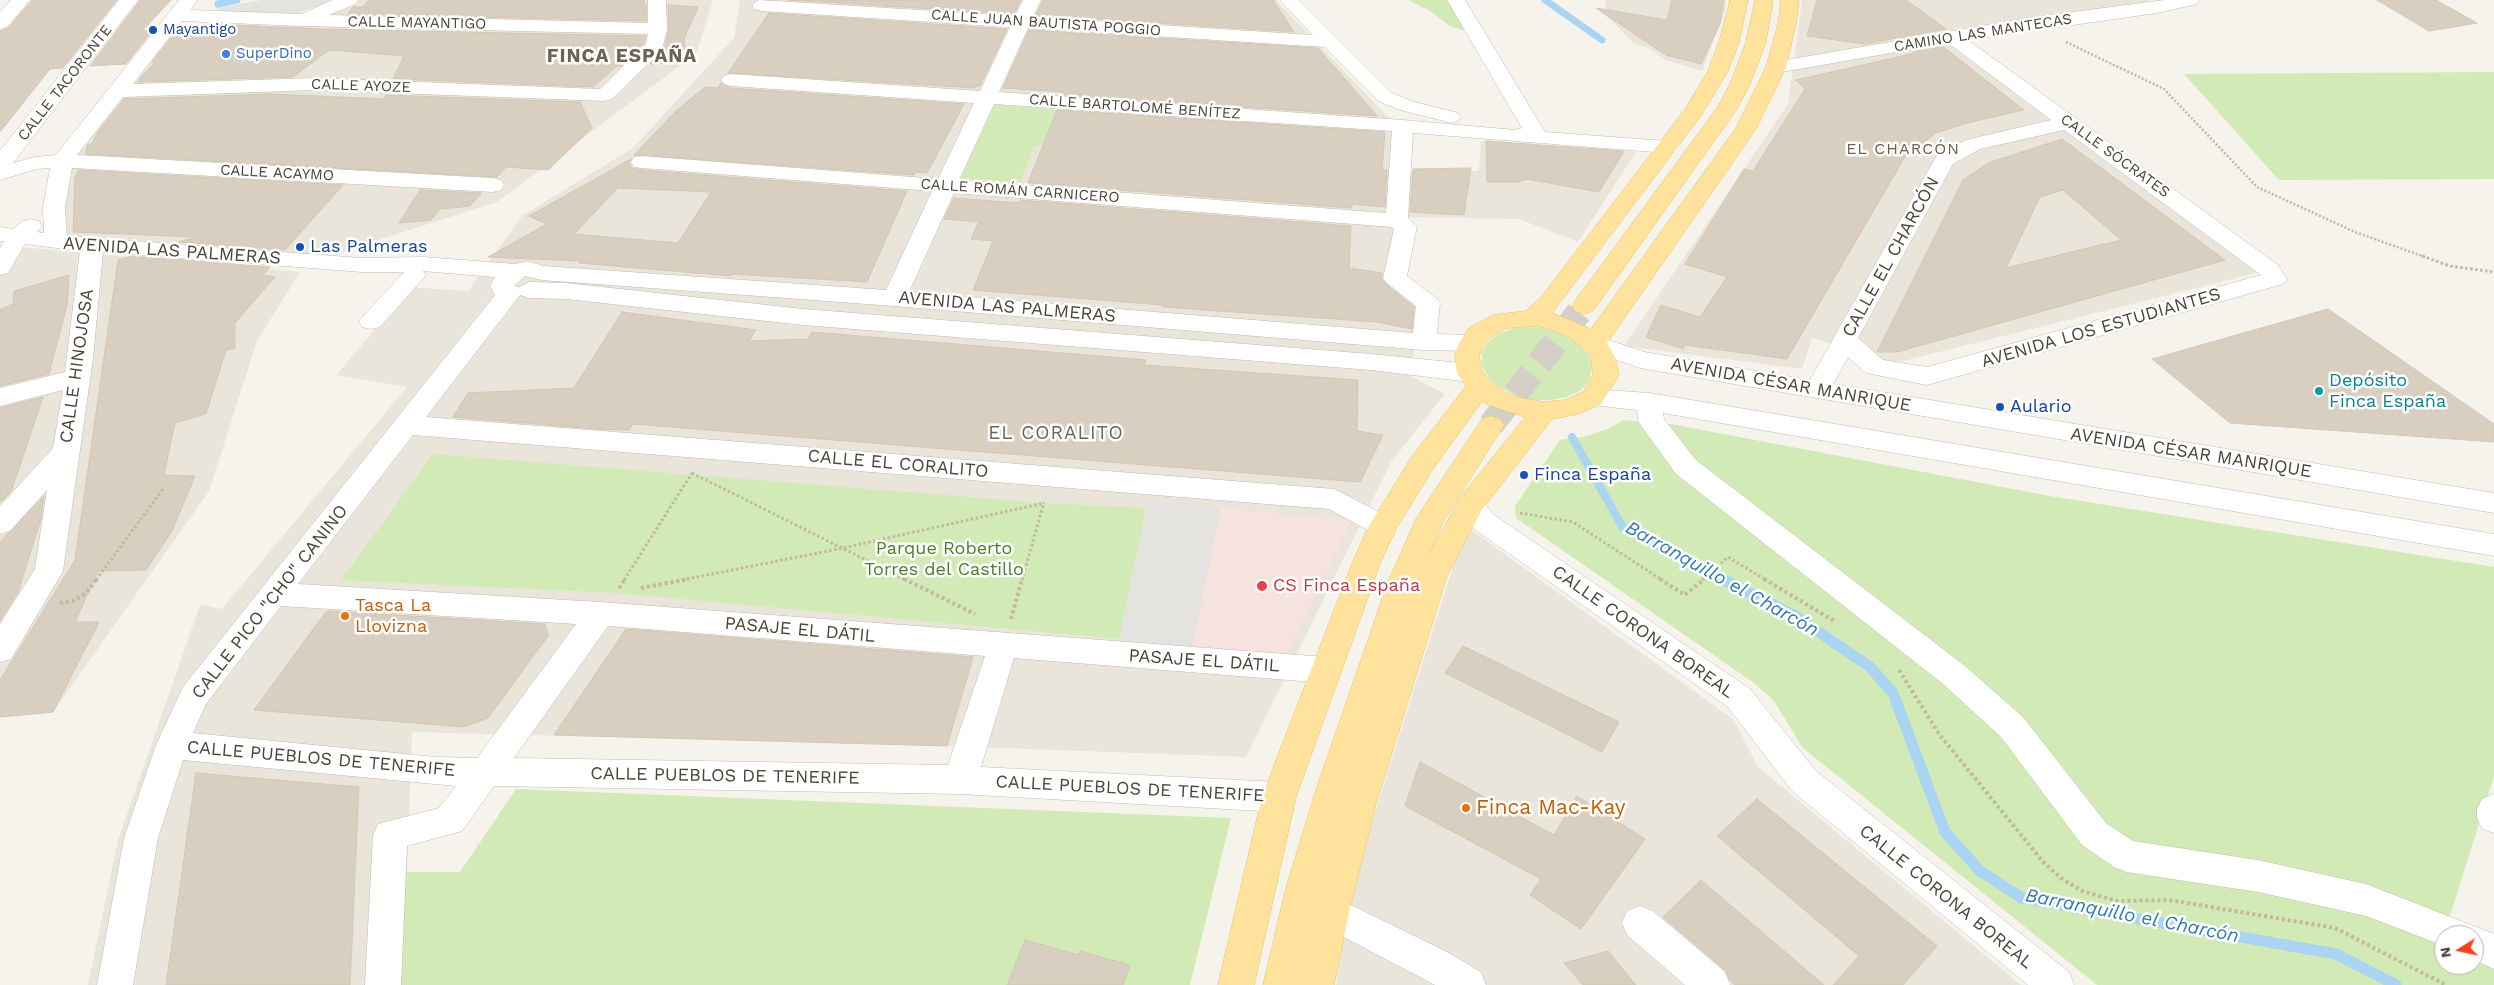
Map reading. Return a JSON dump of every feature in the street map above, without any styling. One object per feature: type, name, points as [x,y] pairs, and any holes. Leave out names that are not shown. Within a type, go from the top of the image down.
[{"type":"main road","points":[[1533,318],[1550,301],[1695,110],[1718,71],[1730,42],[1739,0]]},
{"type":"main road","points":[[1584,306],[1727,109],[1740,84],[1756,42],[1764,0]]},
{"type":"main road","points":[[1594,343],[1746,129],[1776,67],[1787,24],[1790,0]]},
{"type":"main road","points":[[1533,318],[1552,321],[1578,332],[1594,343],[1604,357],[1606,375],[1592,398],[1570,408],[1544,411],[1523,408],[1497,399],[1475,380],[1467,356],[1471,343],[1478,334],[1502,321],[1533,318]]},
{"type":"main road","points":[[1236,985],[1278,797],[1367,561],[1383,526],[1475,380]]},
{"type":"main road","points":[[1316,985],[1331,912],[1359,804],[1432,576],[1470,505],[1544,411]]},
{"type":"main road","points":[[1281,985],[1306,879],[1403,582],[1430,519],[1491,425]]},
{"type":"street","points":[[0,23],[21,0]]},
{"type":"street","name":"CALLE TACORONTE","points":[[0,165],[129,0]]},
{"type":"street","points":[[301,20],[349,0]]},
{"type":"street","points":[[657,0],[658,29]]},
{"type":"street","points":[[894,298],[1032,0]]},
{"type":"street","points":[[1289,0],[1385,97],[1407,106],[1538,138],[1667,148]]},
{"type":"street","points":[[1456,0],[1538,138]]},
{"type":"street","name":"CAMINO LAS MANTECAS","points":[[1776,67],[2028,24],[2157,7],[2190,0]]},
{"type":"street","name":"CALLE JUAN BAUTISTA POGGIO","points":[[761,5],[1330,42]]},
{"type":"street","points":[[0,276],[6,272],[27,246],[53,241],[54,208],[62,161],[183,7]]},
{"type":"street","name":"CALLE MAYANTIGO","points":[[183,7],[301,20],[658,29]]},
{"type":"street","name":"CALLE AYOZE","points":[[116,91],[315,84],[605,95],[654,46],[658,29]]},
{"type":"street","name":"CALLE SÓCRATES","points":[[1952,37],[2270,270],[2275,279]]},
{"type":"street","name":"CALLE BARTOLOMÉ BENÍTEZ","points":[[731,80],[1403,126],[1538,138]]},
{"type":"street","name":"CALLE EL CHARCÓN","points":[[1818,390],[1945,160],[1973,144],[2070,122]]},
{"type":"street","points":[[1403,126],[1397,221],[1406,226],[1395,278],[1428,303],[1424,342]]},
{"type":"street","name":"CALLE ACAYMO","points":[[0,174],[35,163],[62,161],[493,185]]},
{"type":"street","name":"CALLE ROMÁN CARNICERO","points":[[642,162],[1397,221]]},
{"type":"street","points":[[0,268],[9,235],[54,208]]},
{"type":"street","name":"AVENIDA LAS PALMERAS","points":[[9,235],[53,241],[385,267],[423,264],[566,292],[813,318],[1370,362],[1475,380]]},
{"type":"street","name":"CALLE HINOJOSA","points":[[0,524],[64,453],[76,378],[92,244]]},
{"type":"street","name":"AVENIDA LAS PALMERAS","points":[[385,267],[414,275],[520,283],[894,298],[1424,342],[1471,343]]},
{"type":"street","points":[[370,321],[414,275]]},
{"type":"street","name":"AVENIDA LOS ESTUDIANTES","points":[[1927,376],[2275,279]]},
{"type":"street","name":"CALLE PICO \"CHO\" CANINO","points":[[115,985],[141,838],[172,745],[194,696],[520,283]]},
{"type":"street","points":[[1845,340],[1875,367],[1927,376],[1923,394],[1927,408]]},
{"type":"street","name":"AVENIDA CÉSAR MANRIQUE","points":[[1594,343],[1640,360],[2494,503]]},
{"type":"street","points":[[0,397],[76,378]]},
{"type":"street","points":[[1592,398],[1649,402],[2494,545]]},
{"type":"street","points":[[1649,402],[1651,421],[1686,467],[1794,552],[1904,634],[2012,727],[2094,834],[2126,856],[2258,876],[2366,900],[2434,926]]},
{"type":"street","name":"CALLE EL CORALITO","points":[[407,425],[1334,499],[1383,526]]},
{"type":"street","points":[[0,650],[49,571],[64,453]]},
{"type":"street","points":[[2222,458],[2237,502]]},
{"type":"street","name":"CALLE CORONA BOREAL","points":[[1470,505],[1484,522],[1739,698],[1804,781],[2056,985]]},
{"type":"street","name":"PASAJE EL DÁTIL","points":[[274,594],[1005,638],[1326,670]]},
{"type":"street","points":[[383,985],[390,834],[450,820],[600,614]]},
{"type":"street","points":[[960,780],[1005,638]]},
{"type":"street","name":"CALLE PUEBLOS DE TENERIFE","points":[[172,745],[435,771],[960,780],[1278,797]]},
{"type":"street","points":[[2494,809],[2492,817],[2494,818]]},
{"type":"street","points":[[1331,912],[1443,974],[1468,985]]},
{"type":"street","points":[[1640,923],[1712,985]]},
{"type":"path","points":[[2028,24],[2164,89],[2257,187],[2355,232],[2450,266],[2494,272]]},
{"type":"path","points":[[625,591],[616,593],[692,474],[705,448]]},
{"type":"path","points":[[692,474],[843,548],[1005,638],[1052,476]]},
{"type":"path","points":[[27,606],[69,602],[81,597],[164,489]]},
{"type":"path","points":[[634,590],[843,548],[1044,503]]},
{"type":"path","points":[[1518,513],[1573,522],[1685,595],[1728,557],[1842,625]]},
{"type":"path","points":[[1898,668],[1939,734],[2044,863],[2061,878],[2082,891],[2117,901],[2169,900],[2335,928],[2446,985]]},
{"type":"shaded area","points":[[262,0],[334,0],[295,14],[221,12],[218,8]]},
{"type":"shaded area","points":[[355,0],[713,0],[696,54],[497,202],[328,256],[59,236],[60,169],[153,36],[302,25]]},
{"type":"shaded area","points":[[740,0],[1276,0],[1390,119],[1393,172],[1479,171],[1481,141],[1636,152],[1578,242],[1519,219],[1405,217],[1386,283],[1422,307],[1410,376],[1445,394],[1391,462],[1246,757],[947,746],[412,732],[403,985],[88,985],[118,840],[200,605],[222,609],[407,387],[336,375],[411,287],[468,291],[522,216],[633,148],[734,38]]},
{"type":"shaded area","points":[[1605,0],[1726,0],[1725,11],[1702,71],[1666,60],[1649,48],[1636,45],[1605,15]]},
{"type":"shaded area","points":[[1802,0],[2148,0],[2153,3],[1934,33],[2260,272],[1895,363],[1812,338],[1802,369],[1624,346],[1788,104]]},
{"type":"shaded area","points":[[9,246],[300,272],[257,341],[209,491],[53,712],[0,717],[0,260]]},
{"type":"shaded area","points":[[1149,502],[1221,508],[1191,651],[1119,639],[1146,508]]},
{"type":"shaded area","name":"CS Finca España","points":[[1221,508],[1351,521],[1284,660],[1191,651]]},
{"type":"shaded area","points":[[1466,526],[1734,720],[1758,767],[2021,985],[1336,985],[1350,891]]},
{"type":"green space","points":[[1408,0],[1449,0],[1467,31],[1451,27],[1430,11]]},
{"type":"green space","points":[[2494,72],[2494,179],[2279,180],[2184,74]]},
{"type":"green space","points":[[998,105],[1056,110],[1042,146],[1034,146],[1020,182],[961,178],[994,107]]},
{"type":"green space","points":[[1513,328],[1549,329],[1566,336],[1580,345],[1589,356],[1592,369],[1589,380],[1581,390],[1567,397],[1551,400],[1532,400],[1500,388],[1488,377],[1482,366],[1482,353],[1488,342],[1499,334]]},
{"type":"green space","points":[[1623,420],[1671,424],[2050,496],[2494,567],[2494,776],[2447,925],[2434,925],[2434,975],[2484,975],[2484,954],[2494,958],[2494,985],[2097,985],[1803,748],[1774,701],[1754,683],[1516,518],[1515,506],[1560,440],[1584,437],[1610,428]]},
{"type":"green space","name":"Parque Roberto Torres del Castillo","points":[[433,454],[1044,503],[1146,508],[1119,639],[616,593],[341,580]]},
{"type":"green space","points":[[516,789],[1231,818],[1190,985],[398,985],[401,872],[460,872]]},
{"type":"building","points":[[32,0],[117,0],[63,68],[50,69],[0,132],[0,31],[8,28]]},
{"type":"building","points":[[140,0],[171,0],[142,31],[153,30],[126,64],[90,66]]},
{"type":"building","points":[[369,0],[644,0],[646,4],[646,21],[348,14],[353,7],[363,7]]},
{"type":"building","points":[[789,0],[1021,0],[1014,14]]},
{"type":"building","points":[[1043,0],[1273,0],[1294,32],[1036,15]]},
{"type":"building","points":[[1672,0],[1724,0],[1720,24],[1701,64],[1666,55],[1596,8],[1667,20]]},
{"type":"building","points":[[1817,0],[1906,0],[1946,29],[1865,44],[1807,36]]},
{"type":"building","points":[[2377,0],[2436,0],[2477,23],[2429,31]]},
{"type":"building","points":[[668,5],[698,7],[684,39],[685,48],[668,63],[650,64],[664,50],[669,29]]},
{"type":"building","points":[[769,13],[1007,29],[980,86],[975,88],[728,73]]},
{"type":"building","points":[[216,24],[321,29],[646,36],[644,43],[621,66],[617,66],[593,87],[393,79],[404,56],[329,50],[293,77],[137,82],[155,62],[152,62],[179,28]]},
{"type":"building","points":[[1029,30],[1318,48],[1377,116],[1063,95],[1064,92],[1003,88]]},
{"type":"building","points":[[1942,46],[2024,110],[1967,123],[1936,133],[1906,155],[1787,359],[1685,345],[1683,349],[1646,337],[1661,305],[1700,317],[1727,277],[1685,264],[1744,169],[1753,171],[1805,89],[1796,80],[1920,52],[1912,51]]},
{"type":"building","points":[[721,83],[731,88],[964,104],[927,173],[916,172],[914,175],[634,155],[676,111],[705,87],[718,88]]},
{"type":"building","points":[[269,94],[384,99],[386,95],[580,102],[592,128],[548,170],[506,167],[497,177],[85,154],[88,144],[92,144],[97,133],[124,99]]},
{"type":"building","points":[[1057,110],[1385,132],[1382,170],[1387,170],[1385,207],[1352,204],[1352,208],[1028,183]]},
{"type":"building","points":[[2062,139],[2225,260],[1897,352],[1877,352],[1963,180],[1988,163]],"holes":[[[2063,190],[2121,240],[2006,268],[2040,197]]]},
{"type":"building","points":[[1486,141],[1624,151],[1599,192],[1527,179],[1518,182],[1487,182]]},
{"type":"building","points":[[631,159],[629,163],[632,168],[642,170],[907,191],[867,282],[732,274],[731,276],[579,263],[581,261],[488,257],[547,224],[529,216]],"holes":[[[618,188],[711,192],[678,243],[574,234]]]},
{"type":"building","points":[[1471,168],[1464,215],[1410,212],[1413,169]]},
{"type":"building","points":[[79,170],[343,185],[285,250],[178,242],[196,237],[73,232],[75,177]]},
{"type":"building","points":[[420,190],[482,193],[470,206],[440,209],[431,220],[399,223]]},
{"type":"building","points":[[954,198],[1020,203],[1021,200],[1351,226],[1349,268],[1382,273],[1382,279],[1386,284],[1414,307],[1412,329],[1377,322],[1163,307],[1163,305],[973,290],[993,241],[971,239],[979,222],[944,219]]},
{"type":"building","points":[[132,256],[270,267],[263,275],[275,277],[235,323],[235,348],[226,350],[206,414],[175,423],[164,475],[195,476],[172,531],[146,570],[98,571],[75,622],[99,622],[53,712],[0,717],[0,680],[75,560],[118,260]]},
{"type":"building","points":[[69,275],[67,305],[49,374],[0,386],[0,310],[13,304],[14,291]]},
{"type":"building","name":"Depósito Finca España","points":[[2328,309],[2494,424],[2494,442],[2230,423],[2152,359]]},
{"type":"building","points":[[622,312],[756,330],[749,341],[808,339],[812,332],[1146,360],[1144,365],[1358,380],[1357,431],[1383,435],[1360,482],[633,424],[629,430],[596,429],[453,417],[468,393],[574,388]]},
{"type":"building","points":[[43,397],[11,492],[0,503],[0,408]]},
{"type":"building","points":[[44,496],[41,519],[18,592],[0,621],[0,542]]},
{"type":"building","points":[[329,611],[545,624],[548,636],[488,718],[464,727],[254,710],[325,613]]},
{"type":"building","points":[[626,629],[973,657],[947,746],[554,735]]},
{"type":"building","points":[[1463,646],[1619,722],[1602,752],[1445,673]]},
{"type":"building","points":[[1420,762],[1554,835],[1577,796],[1645,839],[1581,929],[1530,895],[1541,879],[1405,806]]},
{"type":"building","points":[[196,773],[359,787],[350,985],[166,985]]},
{"type":"building","points":[[1757,799],[1937,946],[1903,985],[1833,985],[1859,956],[1717,836]]},
{"type":"building","points":[[1701,880],[1824,985],[1735,985],[1730,980],[1726,971],[1663,917]]},
{"type":"building","points":[[1025,940],[1079,955],[1080,951],[1130,965],[1123,985],[1007,985]]},
{"type":"building","points":[[1608,951],[1636,985],[1583,985],[1564,963]]},
{"type":"waterway","points":[[218,4],[237,0]]},
{"type":"waterway","points":[[1545,0],[1602,40]]},
{"type":"waterway","name":"Barranquillo el Charcón","points":[[1572,437],[1623,528],[1724,580]]},
{"type":"waterway","name":"Barranquillo el Charcón","points":[[1722,579],[1797,617],[1870,667],[1893,693],[1945,832],[1980,871],[2022,898],[2336,954],[2396,985]]},
{"type":"tunnel","points":[[1491,425],[1584,306]]},
{"type":"place","name":"Mayantigo","points":[[153,30]]},
{"type":"place","name":"SuperDino","points":[[226,54]]},
{"type":"place","name":"Las Palmeras","points":[[300,247]]},
{"type":"place","name":"Depósito Finca España","points":[[2319,391]]},
{"type":"place","name":"Aulario","points":[[2000,407]]},
{"type":"place","name":"Finca España","points":[[1524,475]]},
{"type":"place","name":"CS Finca España","points":[[1262,586]]},
{"type":"place","name":"Tasca La Llovizna","points":[[345,616]]},
{"type":"place","name":"Finca Mac-Kay","points":[[1466,808]]},
{"type":"district","name":"FINCA ESPAÑA","points":[[622,56]]},
{"type":"district","name":"EL CHARCÓN","points":[[1903,149]]},
{"type":"district","name":"EL CORALITO","points":[[1056,433]]}]
